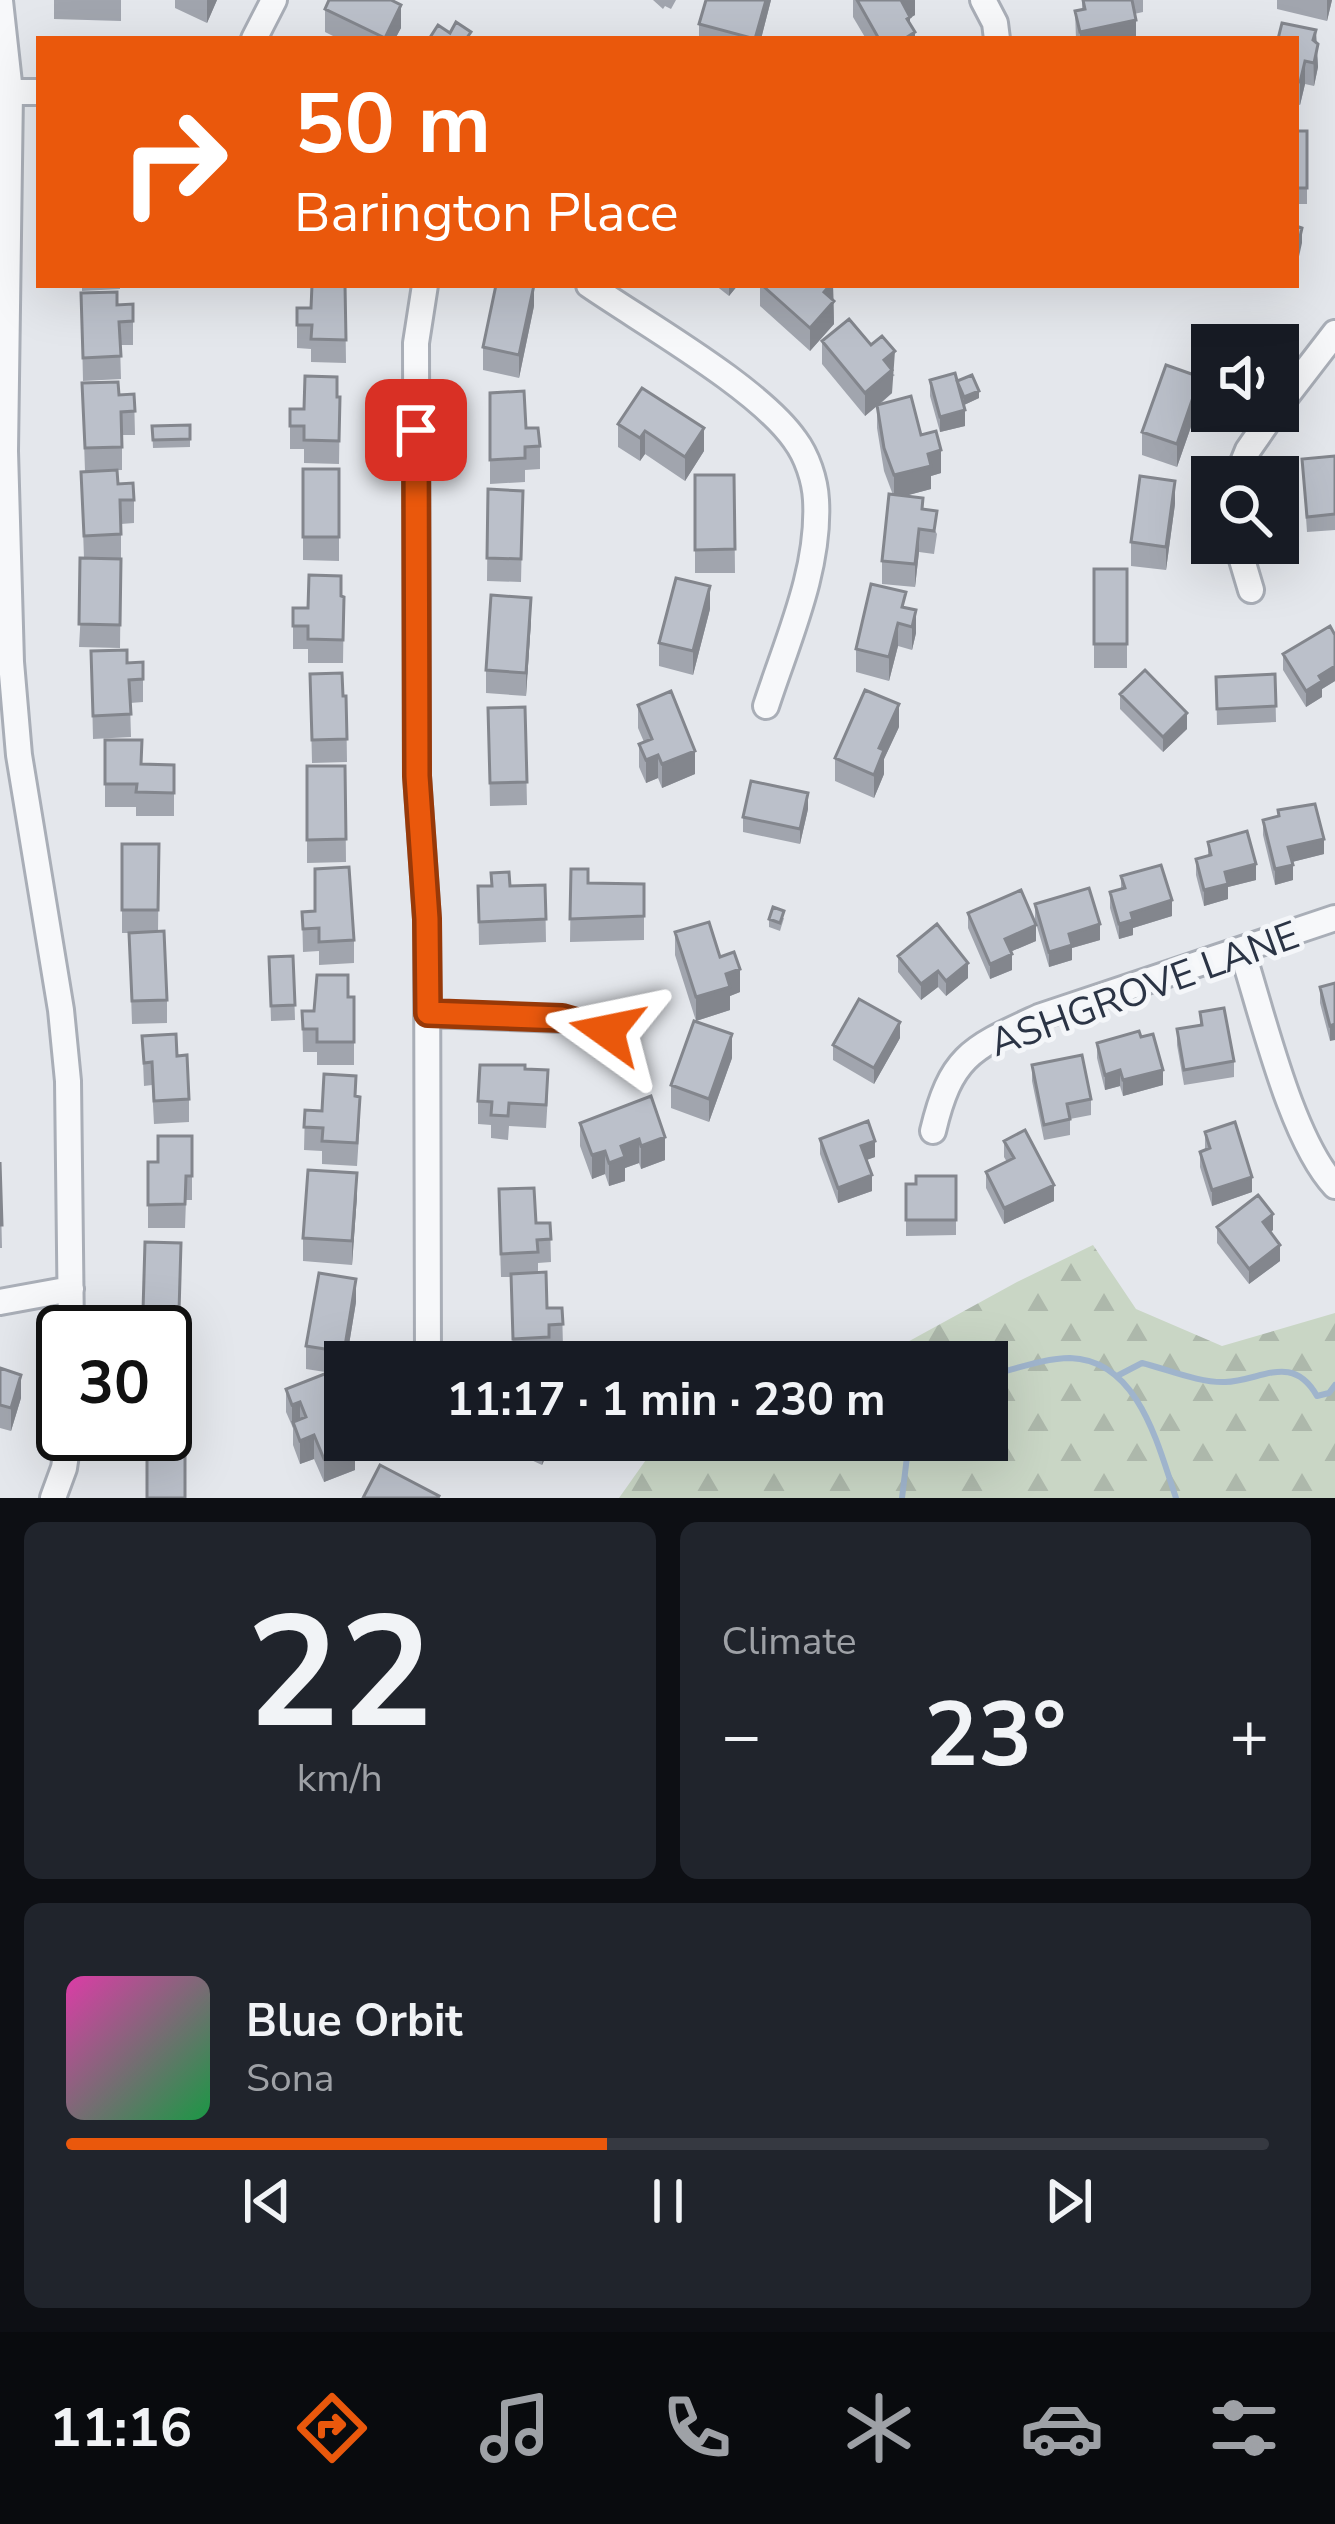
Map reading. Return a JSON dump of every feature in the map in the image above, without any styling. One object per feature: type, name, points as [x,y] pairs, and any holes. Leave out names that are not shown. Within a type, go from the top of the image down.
[{"type":"street","points":[[256,36],[274,0]]},
{"type":"street","points":[[983,0],[997,36]]},
{"type":"street","points":[[0,1],[10,92],[3,451],[11,662],[20,755],[68,1081],[71,1305]]},
{"type":"street","points":[[10,92],[36,92]]},
{"type":"street","points":[[425,288],[416,344],[417,776],[427,919],[428,1341]]},
{"type":"street","points":[[593,288],[732,382],[781,422],[805,456],[816,498],[814,544],[766,706]]},
{"type":"street","points":[[1299,380],[1335,334]]},
{"type":"street","points":[[1243,564],[1251,590]]},
{"type":"street","name":"ASHGROVE LANE","points":[[933,1130],[952,1071],[971,1052],[999,1036],[1039,1017],[1335,918]]},
{"type":"street","points":[[1242,951],[1303,1136],[1318,1168],[1335,1186]]},
{"type":"street","points":[[428,1013],[562,1018],[607,1031]]},
{"type":"street","points":[[0,1302],[71,1289]]},
{"type":"street","points":[[53,1498],[65,1461]]},
{"type":"green space","points":[[1093,1245],[1136,1309],[1222,1346],[1335,1313],[1335,1498],[619,1498],[645,1461],[1008,1461],[1008,1341],[909,1341]]},
{"type":"building","points":[[329,0],[391,0],[401,5],[386,36],[325,9]]},
{"type":"building","points":[[706,0],[766,0],[756,36],[699,24]]},
{"type":"building","points":[[857,0],[901,0],[915,32],[877,36]]},
{"type":"building","points":[[1083,0],[1132,0],[1136,20],[1080,32],[1075,11],[1085,9]]},
{"type":"building","points":[[456,22],[471,32],[468,36],[431,36],[438,25],[450,33]]},
{"type":"building","points":[[1282,23],[1316,30],[1314,63],[1305,61],[1300,82],[1299,36],[1279,36]]},
{"type":"building","points":[[1299,131],[1307,131],[1307,188],[1299,188]]},
{"type":"building","points":[[312,288],[345,288],[346,340],[311,339],[312,325],[297,325],[297,308],[311,308]]},
{"type":"building","points":[[495,288],[533,288],[519,355],[483,347]]},
{"type":"building","points":[[765,288],[827,288],[824,292],[834,301],[810,328]]},
{"type":"building","points":[[117,292],[117,305],[133,304],[133,321],[119,322],[121,356],[83,358],[81,293]]},
{"type":"building","points":[[849,319],[871,345],[882,336],[895,351],[884,360],[892,370],[865,393],[822,341]]},
{"type":"building","points":[[1166,365],[1191,374],[1191,403],[1177,444],[1142,432]]},
{"type":"building","points":[[955,373],[965,410],[940,417],[930,380]]},
{"type":"building","points":[[972,375],[979,391],[964,397],[957,381]]},
{"type":"building","points":[[305,376],[337,377],[339,441],[304,440],[304,426],[290,426],[290,409],[304,409]]},
{"type":"building","points":[[118,382],[119,395],[134,394],[135,411],[121,412],[122,447],[85,448],[82,383]]},
{"type":"building","points":[[642,388],[704,428],[685,457],[645,431],[640,438],[618,424]]},
{"type":"building","points":[[524,391],[526,428],[538,428],[540,446],[525,447],[525,458],[490,460],[490,393]]},
{"type":"building","points":[[911,396],[921,435],[936,431],[941,450],[928,454],[931,466],[894,475],[877,405]]},
{"type":"building","points":[[190,425],[190,439],[153,440],[152,426]]},
{"type":"building","points":[[1335,456],[1335,514],[1307,517],[1302,459]]},
{"type":"building","points":[[303,469],[339,469],[339,537],[303,537]]},
{"type":"building","points":[[117,470],[118,484],[133,483],[134,500],[120,500],[121,534],[84,536],[81,472]]},
{"type":"building","points":[[695,475],[734,475],[735,549],[695,550]]},
{"type":"building","points":[[1140,476],[1175,481],[1166,547],[1131,542]]},
{"type":"building","points":[[488,489],[523,491],[521,559],[487,558]]},
{"type":"building","points":[[889,494],[923,498],[922,509],[937,511],[934,531],[919,529],[915,564],[882,561]]},
{"type":"building","points":[[80,558],[121,559],[120,625],[79,624]]},
{"type":"building","points":[[1094,569],[1127,569],[1127,644],[1094,644]]},
{"type":"building","points":[[309,575],[341,576],[343,640],[308,639],[308,626],[293,626],[293,608],[308,608]]},
{"type":"building","points":[[676,578],[710,586],[693,651],[659,643]]},
{"type":"building","points":[[871,584],[906,592],[902,607],[916,610],[912,627],[898,623],[889,657],[856,649]]},
{"type":"building","points":[[491,595],[531,598],[526,673],[486,670]]},
{"type":"building","points":[[1330,626],[1335,635],[1335,666],[1306,691],[1283,654]]},
{"type":"building","points":[[127,650],[127,663],[143,662],[143,679],[129,680],[131,714],[93,716],[91,651]]},
{"type":"building","points":[[1145,670],[1187,713],[1163,737],[1120,694]]},
{"type":"building","points":[[342,673],[347,739],[312,740],[310,674]]},
{"type":"building","points":[[1275,674],[1276,706],[1217,709],[1216,677]]},
{"type":"building","points":[[865,690],[899,704],[879,748],[884,750],[874,775],[835,758]]},
{"type":"building","points":[[671,691],[695,751],[662,764],[658,755],[646,760],[639,744],[652,739],[638,705]]},
{"type":"building","points":[[525,707],[527,782],[490,783],[488,708]]},
{"type":"building","points":[[105,740],[142,740],[141,764],[174,765],[174,793],[136,792],[137,784],[105,784]]},
{"type":"building","points":[[307,766],[345,766],[346,839],[307,840]]},
{"type":"building","points":[[751,781],[808,793],[800,829],[743,817]]},
{"type":"building","points":[[1315,804],[1324,839],[1288,847],[1293,865],[1275,869],[1263,820],[1279,816],[1278,810]]},
{"type":"building","points":[[1247,831],[1256,864],[1225,872],[1228,884],[1204,890],[1196,859],[1211,855],[1208,842]]},
{"type":"building","points":[[122,844],[159,844],[158,910],[122,910]]},
{"type":"building","points":[[1161,865],[1172,900],[1131,913],[1133,920],[1119,924],[1110,892],[1125,888],[1121,876]]},
{"type":"building","points":[[349,867],[354,940],[319,942],[319,928],[303,929],[302,912],[315,911],[315,869]]},
{"type":"building","points":[[571,869],[588,869],[588,883],[644,884],[644,916],[570,919]]},
{"type":"building","points":[[509,872],[510,886],[545,885],[546,919],[479,922],[478,886],[492,886],[491,873]]},
{"type":"building","points":[[1089,888],[1100,924],[1069,934],[1072,945],[1049,952],[1035,904]]},
{"type":"building","points":[[1021,890],[1036,925],[1005,939],[1012,954],[990,964],[968,913]]},
{"type":"building","points":[[773,907],[784,911],[780,923],[769,919]]},
{"type":"building","points":[[709,922],[720,957],[734,952],[740,969],[726,974],[730,987],[696,997],[675,932]]},
{"type":"building","points":[[937,924],[968,963],[946,981],[938,971],[921,984],[898,956]]},
{"type":"building","points":[[164,931],[167,1000],[132,1001],[129,933]]},
{"type":"building","points":[[293,956],[295,1005],[271,1006],[269,957]]},
{"type":"building","points":[[317,975],[348,975],[348,997],[354,997],[354,1042],[317,1042],[317,1029],[303,1029],[302,1011],[314,1011]]},
{"type":"building","points":[[1335,983],[1335,1024],[1330,1026],[1320,987]]},
{"type":"building","points":[[859,999],[900,1022],[874,1068],[833,1045]]},
{"type":"building","points":[[1224,1008],[1234,1061],[1184,1070],[1177,1029],[1202,1025],[1200,1012]]},
{"type":"building","points":[[694,1021],[732,1034],[709,1099],[671,1085]]},
{"type":"building","points":[[1139,1031],[1141,1037],[1153,1034],[1163,1070],[1123,1080],[1120,1070],[1105,1075],[1097,1043]]},
{"type":"building","points":[[176,1034],[177,1056],[187,1055],[189,1099],[154,1101],[152,1062],[144,1063],[142,1036]]},
{"type":"building","points":[[1082,1055],[1091,1099],[1067,1104],[1070,1119],[1044,1125],[1032,1065]]},
{"type":"building","points":[[480,1065],[548,1070],[546,1105],[509,1103],[508,1116],[491,1115],[492,1102],[478,1101]]},
{"type":"building","points":[[324,1074],[356,1076],[355,1096],[360,1097],[357,1143],[322,1141],[323,1128],[304,1127],[305,1110],[322,1111]]},
{"type":"building","points":[[651,1096],[665,1137],[641,1146],[639,1139],[621,1146],[625,1157],[609,1163],[605,1151],[592,1155],[580,1123]]},
{"type":"building","points":[[868,1121],[875,1141],[861,1146],[872,1175],[838,1188],[820,1139]]},
{"type":"building","points":[[1235,1122],[1252,1177],[1212,1190],[1200,1152],[1210,1148],[1205,1132]]},
{"type":"building","points":[[1025,1130],[1054,1185],[1004,1208],[986,1172],[1014,1158],[1004,1141]]},
{"type":"building","points":[[158,1136],[192,1136],[192,1176],[186,1176],[185,1204],[148,1205],[148,1162],[158,1162]]},
{"type":"building","points":[[308,1170],[357,1173],[352,1241],[303,1238]]},
{"type":"building","points":[[916,1176],[956,1176],[956,1220],[906,1220],[906,1184],[916,1184]]},
{"type":"building","points":[[534,1188],[536,1223],[550,1223],[551,1239],[537,1240],[538,1252],[501,1254],[499,1189]]},
{"type":"building","points":[[1258,1195],[1273,1214],[1263,1222],[1280,1245],[1249,1269],[1217,1227]]},
{"type":"building","points":[[145,1242],[181,1243],[179,1305],[143,1305]]},
{"type":"building","points":[[546,1272],[547,1308],[562,1308],[563,1324],[549,1325],[549,1337],[513,1339],[511,1274]]},
{"type":"building","points":[[319,1273],[356,1279],[346,1341],[324,1341],[324,1349],[306,1346]]},
{"type":"building","points":[[0,1368],[21,1375],[11,1408],[0,1405]]},
{"type":"building","points":[[324,1374],[324,1459],[314,1435],[300,1441],[293,1422],[306,1417],[300,1402],[292,1405],[286,1389]]},
{"type":"building","points":[[147,1461],[185,1461],[185,1498],[147,1498]]},
{"type":"building","points":[[380,1465],[439,1496],[438,1498],[363,1498]]},
{"type":"waterway","points":[[1008,1370],[1070,1358],[1094,1362],[1113,1373],[1142,1409],[1176,1498]]},
{"type":"waterway","points":[[1117,1376],[1142,1363],[1215,1382],[1286,1372],[1297,1375],[1317,1396],[1329,1393],[1335,1385]]},
{"type":"waterway","points":[[902,1498],[906,1461]]},
{"type":"route","points":[[416,430],[417,776],[428,1013],[562,1018],[607,1031]]}]
